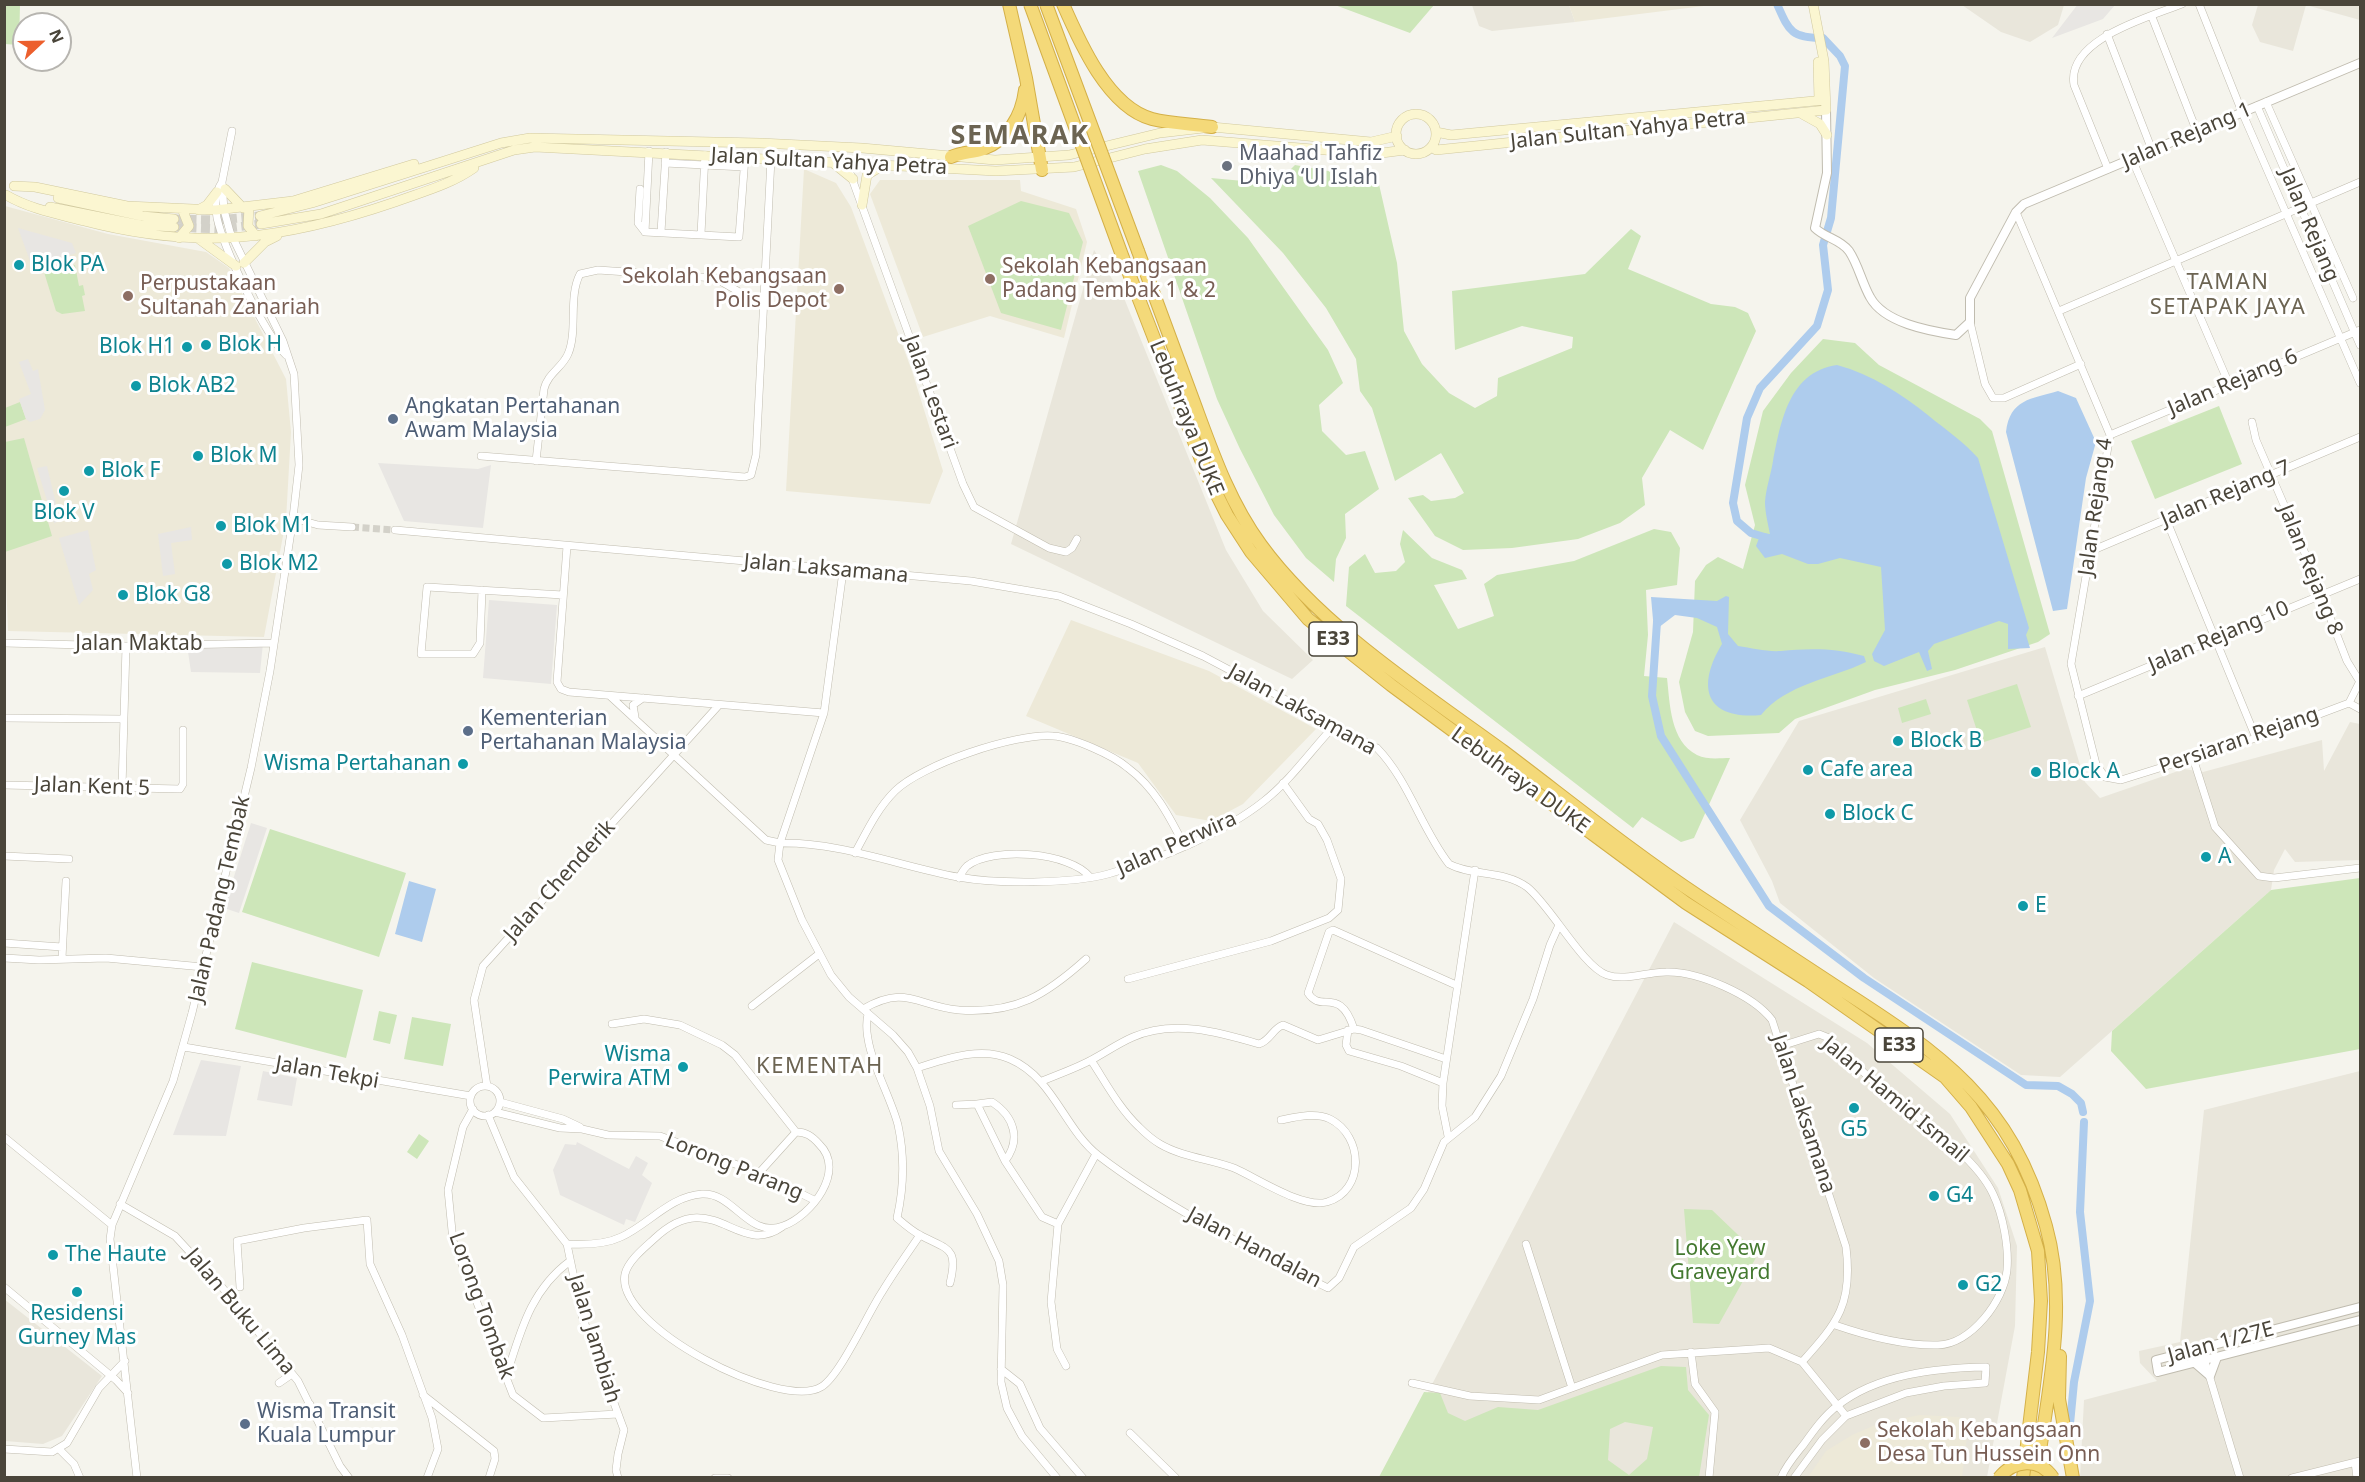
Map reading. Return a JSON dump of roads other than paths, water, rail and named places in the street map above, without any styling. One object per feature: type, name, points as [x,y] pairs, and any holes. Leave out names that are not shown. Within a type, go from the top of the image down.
[{"type":"highway","points":[[1009,4],[1026,78],[1041,164]]},
{"type":"highway","name":"Lebuhraya DUKE","points":[[1030,4],[1206,476],[1251,552],[1308,619],[1391,685],[1945,1077],[1977,1115],[2008,1164],[2020,1190],[2038,1251],[2041,1301],[2038,1352],[2023,1478]]},
{"type":"highway","name":"Lebuhraya DUKE","points":[[1046,4],[1218,468],[1237,506],[1262,546],[1316,607],[1399,675],[1690,898],[1901,1028],[1957,1072],[2001,1124],[2020,1157],[2035,1191],[2056,1272],[2054,1343],[2036,1478]]},
{"type":"highway","points":[[1063,4],[1091,63],[1127,106],[1153,119],[1212,127]]},
{"type":"highway","points":[[951,157],[966,151],[981,150],[1007,134],[1018,115],[1026,78]]},
{"type":"highway","points":[[2056,1272],[2061,1314],[2059,1399],[2073,1478]]},
{"type":"highway","points":[[2043,1426],[2044,1478]]},
{"type":"highway","points":[[2067,1452],[2067,1478]]},
{"type":"highway","points":[[2000,1478],[2006,1468],[2030,1463],[2042,1467],[2053,1478]]},
{"type":"main road","points":[[1807,4],[1816,32]]},
{"type":"main road","points":[[1813,4],[1823,108]]},
{"type":"main road","points":[[1818,43],[1818,80],[1823,108]]},
{"type":"main road","points":[[1796,103],[1809,94],[1818,80]]},
{"type":"main road","name":"Jalan Sultan Yahya Petra","points":[[1437,132],[1451,135],[1796,103],[1823,108]]},
{"type":"main road","name":"Jalan Sultan Yahya Petra","points":[[1397,136],[1371,142],[1212,127],[1160,133],[1041,164],[996,171],[649,151],[535,147],[514,150],[482,163],[321,214],[260,220],[512,140],[551,137],[862,148],[951,157],[995,160],[1041,164],[1074,167],[1160,146],[1202,140],[1374,154],[1405,150],[1422,153],[1431,147],[1436,150],[1799,113],[1823,108]]},
{"type":"main road","points":[[1405,150],[1397,136],[1401,120],[1414,113],[1431,119],[1437,132],[1431,147]]},
{"type":"main road","points":[[1799,113],[1820,124],[1827,135]]},
{"type":"main road","points":[[809,146],[846,162],[862,148]]},
{"type":"main road","points":[[9,185],[35,187],[127,207],[183,211],[220,210],[293,201],[447,155],[461,155]]},
{"type":"main road","points":[[832,162],[853,179]]},
{"type":"main road","points":[[5,195],[25,206],[128,232],[179,238],[229,239],[279,235],[337,222],[460,178],[482,163]]},
{"type":"main road","points":[[862,205],[867,175],[874,169],[887,164]]},
{"type":"main road","points":[[5,195],[140,225],[174,223],[77,203],[9,185]]},
{"type":"main road","points":[[198,210],[207,205],[221,188],[246,207],[248,226],[256,236]]},
{"type":"main road","points":[[179,238],[189,226],[183,211]]},
{"type":"main road","points":[[199,239],[240,264],[265,242],[279,235]]},
{"type":"street","points":[[2108,169],[2073,78],[2080,60],[2092,44],[2107,34],[2182,4]]},
{"type":"street","points":[[2199,4],[2242,112],[2361,383]]},
{"type":"street","points":[[2152,17],[2197,132]]},
{"type":"street","points":[[2107,34],[2152,150]]},
{"type":"street","name":"Jalan Rejang 1","points":[[2016,212],[2024,204],[2361,63]]},
{"type":"street","points":[[2266,102],[2353,298]]},
{"type":"street","name":"Jalan Rejang","points":[[2257,106],[2342,302],[2358,331],[2361,345]]},
{"type":"street","points":[[1823,108],[1827,135],[1827,173],[1815,226],[1820,232],[1833,237],[1849,250],[1871,300],[1896,320],[1925,330],[1975,340]]},
{"type":"street","points":[[220,210],[221,188],[232,130]]},
{"type":"street","points":[[645,231],[649,151]]},
{"type":"street","points":[[662,232],[666,152]]},
{"type":"street","points":[[701,234],[705,155]]},
{"type":"street","points":[[640,189],[638,223],[645,231],[739,237],[745,157]]},
{"type":"street","points":[[481,456],[693,475],[745,477],[751,475],[756,455],[771,159]]},
{"type":"street","points":[[2132,159],[2229,384]]},
{"type":"street","name":"Jalan Lestari","points":[[846,162],[963,484],[974,507],[1049,548],[1066,552],[1077,539]]},
{"type":"street","points":[[665,163],[744,167]]},
{"type":"street","points":[[2059,311],[2286,212],[2361,182]]},
{"type":"street","name":"Jalan Padang Tembak","points":[[137,1478],[110,1239],[112,1226],[172,1081],[203,967],[251,768],[293,518],[299,465],[294,374],[286,355],[276,346],[229,239],[220,210]]},
{"type":"street","points":[[2016,212],[1971,298],[1970,322],[1985,384],[1993,398],[2004,398],[2082,364]]},
{"type":"street","name":"Jalan Rejang 4","points":[[2016,212],[2110,435],[2071,658],[2075,683],[2096,764],[2105,777]]},
{"type":"street","points":[[536,461],[544,389],[547,378],[568,354],[576,288],[580,274],[598,270],[715,278],[762,305]]},
{"type":"street","points":[[2342,302],[2361,295]]},
{"type":"street","points":[[1956,335],[1970,322]]},
{"type":"street","name":"Jalan Rejang 6","points":[[2110,435],[2358,331]]},
{"type":"street","name":"Jalan Rejang 8","points":[[2252,422],[2256,440],[2322,594],[2346,661],[2360,682]]},
{"type":"street","name":"Jalan Rejang 7","points":[[2091,551],[2361,437]]},
{"type":"street","points":[[293,518],[318,525],[351,527]]},
{"type":"street","points":[[2166,519],[2256,738]]},
{"type":"street","name":"Jalan Laksamana","points":[[395,530],[994,583],[1059,597],[1203,656],[1377,748],[1388,760],[1449,864],[1498,875],[1526,886],[1599,972],[1609,976],[1667,972],[1690,976],[1748,998],[1772,1020],[1846,1247],[1849,1272],[1845,1298],[1835,1325],[1802,1362]]},
{"type":"street","points":[[567,546],[557,682],[561,689],[569,692],[610,696],[824,713]]},
{"type":"street","points":[[843,571],[824,713],[780,843],[778,860],[819,954],[849,997],[893,1035],[908,1052],[917,1068],[930,1106],[939,1151],[977,1214],[999,1261],[1003,1286],[1001,1369],[1003,1394],[1013,1421],[1032,1450],[1057,1478]]},
{"type":"street","name":"Jalan Rejang 10","points":[[2091,691],[2361,579]]},
{"type":"street","points":[[482,590],[480,643],[473,654],[421,654],[427,587],[482,590],[563,595]]},
{"type":"street","name":"Jalan Maktab","points":[[4,644],[273,643]]},
{"type":"street","points":[[122,788],[126,645]]},
{"type":"street","points":[[2360,682],[2349,703],[2361,709]]},
{"type":"street","points":[[2075,683],[2091,691],[2079,699]]},
{"type":"street","points":[[610,696],[766,840],[780,843]]},
{"type":"street","points":[[635,718],[633,705],[643,699]]},
{"type":"street","name":"Persiaran Rejang","points":[[2105,777],[2121,780],[2256,738],[2349,703]]},
{"type":"street","name":"Jalan Chenderik","points":[[487,1086],[474,1000],[483,966],[719,705]]},
{"type":"street","points":[[4,718],[123,719]]},
{"type":"street","name":"Jalan Perwira","points":[[780,843],[813,843],[959,878],[1016,881],[1107,874],[1184,845],[1240,817],[1265,801],[1335,724]]},
{"type":"street","name":"Jalan Kent 5","points":[[4,785],[180,789],[183,784],[183,730]]},
{"type":"street","points":[[855,853],[876,814],[896,789],[971,751],[1010,740],[1054,735],[1092,748],[1128,767],[1159,797],[1184,845]]},
{"type":"street","points":[[2193,758],[2215,827],[2259,876],[2274,878],[2361,868]]},
{"type":"street","points":[[1128,979],[1271,941],[1329,918],[1338,910],[1341,879],[1327,840],[1318,824],[1309,819],[1283,783]]},
{"type":"street","name":"Jalan Perwira","points":[[959,878],[966,867],[980,860],[1033,855],[1070,861],[1090,877]]},
{"type":"street","points":[[4,856],[69,859]]},
{"type":"street","points":[[1475,870],[1443,1083],[1442,1106],[1448,1136],[1475,1117],[1501,1076],[1533,999],[1550,945],[1559,925]]},
{"type":"street","points":[[62,958],[66,881]]},
{"type":"street","points":[[1443,1083],[1401,1066],[1350,1052],[1346,1046],[1351,1030],[1349,1011],[1343,1006],[1315,1000],[1308,993],[1329,932],[1333,930],[1456,985]]},
{"type":"street","points":[[4,943],[62,947]]},
{"type":"street","points":[[752,1006],[819,954]]},
{"type":"street","points":[[4,958],[106,958],[203,967]]},
{"type":"street","points":[[866,1011],[892,996],[958,1010],[1008,1007],[1053,988],[1086,959]]},
{"type":"street","points":[[866,1011],[866,1034],[898,1127],[904,1187],[897,1218],[920,1235],[943,1245],[951,1252],[955,1265],[950,1283]]},
{"type":"street","points":[[612,1024],[644,1019],[680,1025],[722,1045],[735,1055],[796,1132],[812,1136],[822,1146],[829,1160],[830,1172],[824,1186],[807,1209],[782,1227],[761,1237],[744,1233],[706,1217],[676,1223],[654,1239],[629,1266],[625,1282],[637,1308],[660,1332],[700,1356],[764,1385],[800,1392],[818,1389],[826,1383],[881,1293],[920,1235]]},
{"type":"street","points":[[1042,1081],[1091,1060],[1134,1036],[1159,1030],[1186,1029],[1218,1032],[1259,1044],[1270,1038],[1276,1028],[1283,1025],[1318,1040],[1351,1030],[1446,1059]]},
{"type":"street","name":"Jalan Hamid Ismail","points":[[1781,1046],[1819,1034],[1829,1038],[1879,1086],[1968,1161],[1993,1193],[2004,1230],[2007,1271],[1994,1307],[1982,1323],[1965,1335],[1937,1345],[1869,1337],[1835,1325]]},
{"type":"street","name":"Jalan Tekpi","points":[[183,1047],[471,1096]]},
{"type":"street","name":"Jalan Handalan","points":[[917,1068],[962,1055],[985,1053],[1011,1059],[1042,1081],[1096,1154],[1232,1240],[1328,1288],[1339,1278],[1354,1247],[1411,1208],[1424,1189],[1448,1136]]},
{"type":"street","points":[[1091,1060],[1122,1108],[1160,1144],[1231,1167],[1298,1199],[1325,1203],[1343,1194],[1353,1180],[1357,1161],[1353,1147],[1343,1131],[1332,1120],[1321,1117],[1281,1120]]},
{"type":"street","points":[[487,1086],[495,1090],[500,1102],[491,1113],[480,1114],[473,1109],[471,1096],[475,1089],[487,1086]]},
{"type":"street","name":"Lorong Parang","points":[[500,1102],[563,1119],[582,1129]]},
{"type":"street","points":[[956,1105],[992,1102],[1010,1118],[1015,1134],[1014,1150],[1005,1161]]},
{"type":"street","points":[[977,1104],[1005,1161],[1042,1217],[1058,1224]]},
{"type":"street","name":"Lorong Tombak","points":[[473,1109],[463,1127],[448,1190],[453,1241],[507,1374],[513,1395],[543,1418],[618,1413]]},
{"type":"street","name":"Lorong Parang","points":[[491,1113],[560,1128],[582,1129],[608,1135],[660,1136],[759,1173],[814,1200]]},
{"type":"street","name":"Jalan Jambiah","points":[[491,1113],[514,1177],[567,1244],[582,1316],[624,1430],[618,1454],[616,1470],[618,1478]]},
{"type":"street","points":[[759,1173],[796,1132]]},
{"type":"street","points":[[4,1137],[112,1226]]},
{"type":"street","points":[[1066,1366],[1057,1349],[1051,1302],[1058,1224],[1096,1154]]},
{"type":"street","points":[[567,1244],[620,1238],[676,1202],[701,1194],[715,1196],[757,1226],[782,1227]]},
{"type":"street","name":"Jalan Buku Lima","points":[[120,1204],[175,1236],[221,1286],[292,1374],[310,1404],[339,1466],[350,1478]]},
{"type":"street","points":[[240,1287],[237,1241],[304,1228],[367,1220],[370,1264],[393,1313],[423,1395],[438,1449],[427,1478]]},
{"type":"street","points":[[1526,1244],[1572,1388]]},
{"type":"street","points":[[507,1374],[524,1318],[540,1289],[570,1262]]},
{"type":"street","points":[[4,1287],[111,1376],[129,1395]]},
{"type":"street","name":"Jalan 1/27E","points":[[2361,1307],[2156,1360],[2158,1372],[2361,1320]]},
{"type":"street","points":[[1412,1383],[1470,1396],[1539,1400],[1662,1355],[1769,1348],[1802,1362],[1846,1416]]},
{"type":"street","points":[[2201,1348],[2240,1478]]},
{"type":"street","points":[[1691,1352],[1695,1384],[1715,1412],[1709,1478]]},
{"type":"street","points":[[2210,1376],[2217,1357]]},
{"type":"street","points":[[4,1449],[52,1452],[59,1449],[67,1443],[99,1388],[125,1361]]},
{"type":"street","points":[[2195,1363],[2210,1376]]},
{"type":"street","points":[[1781,1478],[1819,1423],[1838,1405],[1864,1390],[1907,1376],[1947,1368],[1986,1367],[1985,1383],[1944,1386],[1906,1393],[1846,1416],[1816,1447],[1794,1478]]},
{"type":"street","points":[[1001,1369],[1020,1384],[1040,1428],[1083,1478]]},
{"type":"street","points":[[279,1383],[292,1374]]},
{"type":"street","points":[[423,1395],[494,1450],[495,1459],[489,1478]]},
{"type":"street","points":[[297,1413],[310,1404]]},
{"type":"street","points":[[1130,1432],[1176,1478]]},
{"type":"street","points":[[59,1449],[74,1464],[80,1478]]},
{"type":"street","points":[[2292,1478],[2358,1461],[2357,1478]]},
{"type":"street","points":[[715,1478],[728,1478]]},
{"type":"water","points":[[1837,365],[1874,379],[1897,392],[1954,436],[1978,458],[2029,628],[2026,635],[2030,648],[2008,649],[2008,624],[1999,621],[1934,644],[1928,651],[1932,669],[1927,671],[1919,652],[1884,666],[1874,661],[1872,654],[1885,630],[1881,567],[1840,558],[1818,564],[1808,564],[1782,554],[1765,558],[1756,546],[1761,533],[1770,534],[1765,502],[1780,430],[1790,401],[1808,377],[1821,369]]},
{"type":"water","points":[[2058,391],[2076,398],[2096,442],[2086,478],[2067,609],[2053,611],[2006,432],[2012,413],[2023,402]]},
{"type":"water","points":[[1726,596],[1729,597],[1728,634],[1738,646],[1776,651],[1833,650],[1864,656],[1866,662],[1796,689],[1783,696],[1761,715],[1728,712],[1717,706],[1711,698],[1708,687],[1709,674],[1722,644],[1717,627],[1697,618],[1675,615],[1654,631],[1651,597],[1717,601]]},
{"type":"water","points":[[409,881],[436,889],[422,942],[395,934]]},
{"type":"waterway","points":[[1768,538],[1751,533],[1737,521],[1733,503],[1747,418],[1760,388],[1817,326],[1828,290],[1823,245],[1831,218],[1845,66],[1840,56],[1823,38],[1812,38],[1792,31],[1777,4]]},
{"type":"waterway","points":[[1657,622],[1652,696],[1661,736],[1769,906],[1864,978],[2026,1085],[2058,1086],[2072,1094],[2081,1103],[2083,1112]]},
{"type":"waterway","points":[[2069,1434],[2074,1382],[2090,1301],[2080,1212],[2084,1122]]},
{"type":"tunnel","points":[[174,219],[217,220],[260,216]]},
{"type":"tunnel","points":[[174,227],[220,229],[261,224]]},
{"type":"tunnel","points":[[352,527],[395,530]]},
{"type":"place","name":"Maahad Tahfiz Dhiya ‘Ul Islah","points":[[1227,166]]},
{"type":"place","name":"Blok PA","points":[[19,265]]},
{"type":"place","name":"Sekolah Kebangsaan Padang Tembak 1 & 2","points":[[990,279]]},
{"type":"place","name":"Sekolah Kebangsaan Polis Depot","points":[[839,289]]},
{"type":"place","name":"Perpustakaan Sultanah Zanariah","points":[[128,296]]},
{"type":"place","name":"Blok H","points":[[206,345]]},
{"type":"place","name":"Blok H1","points":[[187,347]]},
{"type":"place","name":"Blok AB2","points":[[136,386]]},
{"type":"place","name":"Angkatan Pertahanan Awam Malaysia","points":[[393,419]]},
{"type":"place","name":"Blok M","points":[[198,456]]},
{"type":"place","name":"Blok F","points":[[89,471]]},
{"type":"place","name":"Blok V","points":[[64,491]]},
{"type":"place","name":"Blok M1","points":[[221,526]]},
{"type":"place","name":"Blok M2","points":[[227,564]]},
{"type":"place","name":"Blok G8","points":[[123,595]]},
{"type":"place","name":"Kementerian Pertahanan Malaysia","points":[[468,731]]},
{"type":"place","name":"Block B","points":[[1898,741]]},
{"type":"place","name":"Wisma Pertahanan","points":[[463,764]]},
{"type":"place","name":"Cafe area","points":[[1808,770]]},
{"type":"place","name":"Block A","points":[[2036,772]]},
{"type":"place","name":"Block C","points":[[1830,814]]},
{"type":"place","name":"A","points":[[2206,857]]},
{"type":"place","name":"E","points":[[2023,906]]},
{"type":"place","name":"Wisma Perwira ATM","points":[[683,1067]]},
{"type":"place","name":"G5","points":[[1854,1108]]},
{"type":"place","name":"G4","points":[[1934,1196]]},
{"type":"place","name":"The Haute","points":[[53,1255]]},
{"type":"place","name":"G2","points":[[1963,1285]]},
{"type":"place","name":"Residensi Gurney Mas","points":[[77,1292]]},
{"type":"place","name":"Wisma Transit Kuala Lumpur","points":[[245,1424]]},
{"type":"place","name":"Sekolah Kebangsaan Desa Tun Hussein Onn","points":[[1865,1443]]},
{"type":"district","name":"SEMARAK","points":[[1020,136]]},
{"type":"district","name":"TAMAN SETAPAK JAYA","points":[[2228,296]]},
{"type":"district","name":"KEMENTAH","points":[[820,1067]]},
{"type":"park label","name":"Loke Yew Graveyard","points":[[1720,1261]]}]
